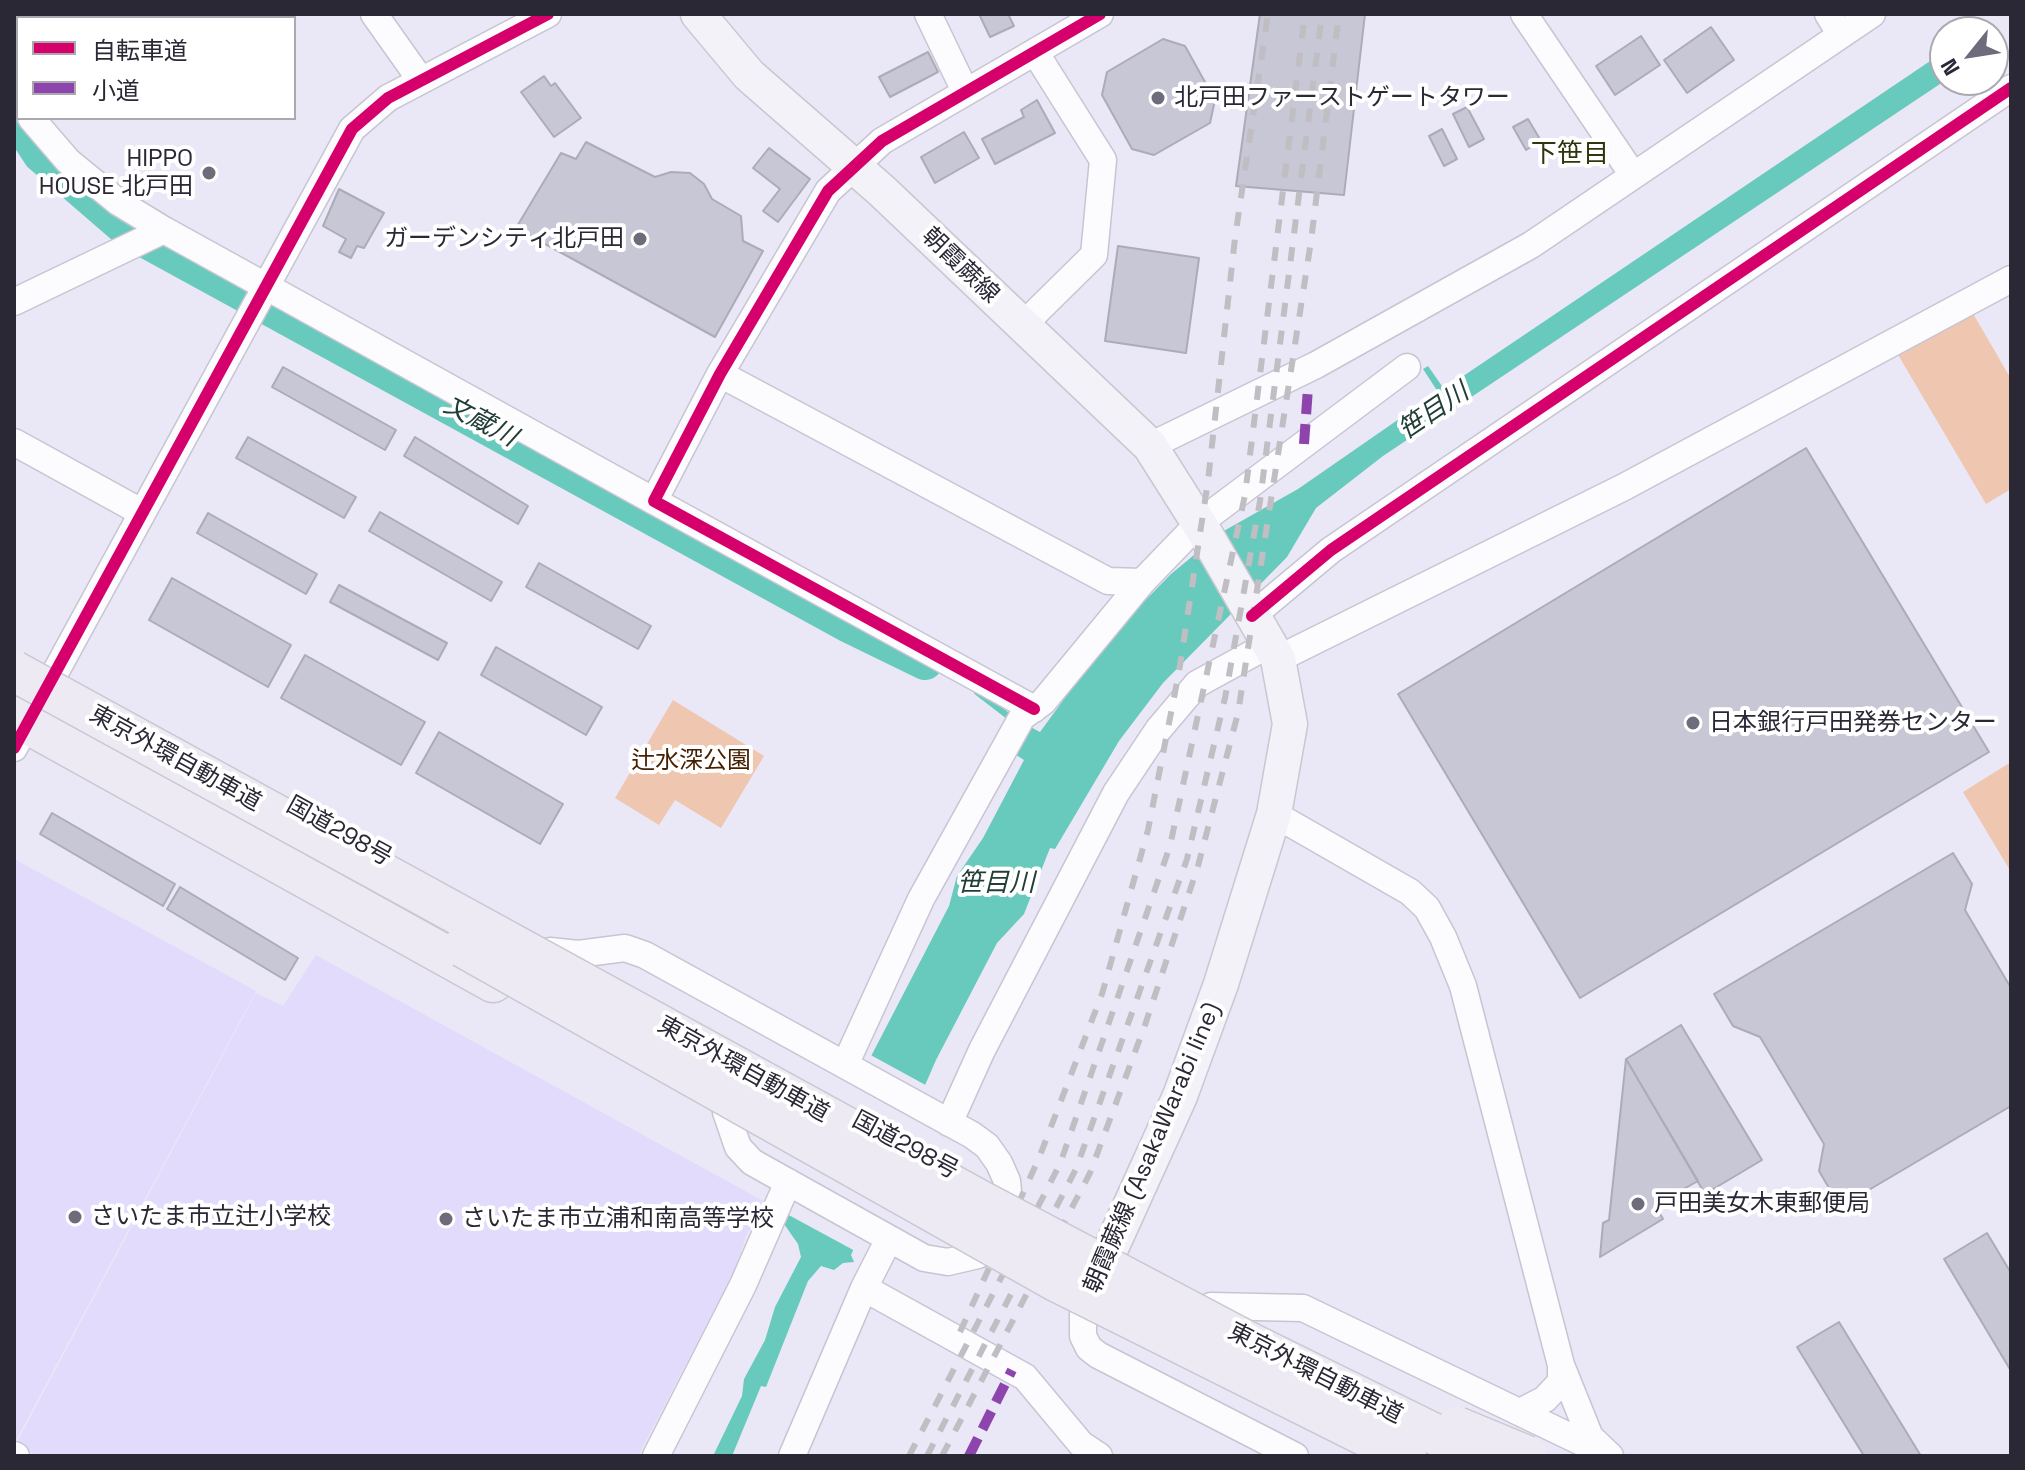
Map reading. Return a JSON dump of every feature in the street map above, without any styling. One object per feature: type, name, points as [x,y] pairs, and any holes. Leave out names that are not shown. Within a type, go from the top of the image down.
[{"type":"highway","name":"国道298号","points":[[14,655],[915,1152],[1108,1254],[1513,1456]]},
{"type":"highway","name":"東京外環自動車道","points":[[14,671],[981,1201],[1250,1343],[1479,1456]]},
{"type":"highway","name":"東京外環自動車道","points":[[18,721],[1056,1281],[1406,1456]]},
{"type":"highway","points":[[18,721],[726,1112],[797,1175],[884,1223],[978,1255],[1083,1313],[1374,1456]]},
{"type":"highway","points":[[1056,1281],[1351,1456]]},
{"type":"highway","points":[[1250,1343],[1527,1456]]},
{"type":"main road","name":"朝霞蕨線","points":[[698,14],[749,75],[853,165],[1150,446],[1202,528]]},
{"type":"main road","name":"朝霞蕨線 (AsakaWarabi line)","points":[[1083,1313],[1180,1096],[1221,984],[1274,814],[1290,724],[1261,631],[1202,528]]},
{"type":"street","points":[[374,14],[420,79]]},
{"type":"street","points":[[18,721],[53,677],[352,129],[388,98],[420,79],[548,14]]},
{"type":"street","points":[[928,14],[965,91]]},
{"type":"street","points":[[654,501],[720,374],[820,201],[853,165],[882,141],[1100,14]]},
{"type":"street","points":[[1524,14],[1541,44],[1633,175]]},
{"type":"street","points":[[1150,446],[1316,365],[1531,245],[1633,175],[1835,25],[1872,14]]},
{"type":"street","points":[[1022,326],[1094,255],[1103,160],[1035,52]]},
{"type":"street","points":[[942,1119],[982,1050],[1116,793],[1158,730],[1197,684],[1261,631],[1331,550],[2011,88]]},
{"type":"street","points":[[33,120],[68,161],[118,202],[164,230],[259,297],[654,501],[1034,709]]},
{"type":"street","points":[[14,302],[164,230]]},
{"type":"street","points":[[1261,631],[1624,487],[2011,279]]},
{"type":"street","points":[[849,1067],[921,899],[1022,717],[1034,709],[1142,582],[1202,528],[1407,367]]},
{"type":"street","points":[[720,374],[1108,581],[1142,582]]},
{"type":"street","points":[[14,442],[141,512]]},
{"type":"street","points":[[1274,814],[1410,892],[1427,908],[1443,937],[1463,986],[1561,1365],[1590,1437],[1610,1456]]},
{"type":"street","points":[[550,951],[578,954],[625,948],[645,955],[987,1146],[1007,1181],[1009,1201]]},
{"type":"street","points":[[656,1456],[797,1175]]},
{"type":"street","points":[[792,1456],[864,1288],[884,1223]]},
{"type":"street","points":[[864,1288],[1025,1377],[1081,1444],[1099,1456]]},
{"type":"street","points":[[1211,1306],[1303,1308],[1610,1456]]},
{"type":"street","points":[[1083,1313],[1083,1336],[1098,1355],[1295,1456]]},
{"type":"street","points":[[1520,1412],[1545,1399],[1561,1382],[1561,1365]]},
{"type":"shaded area","name":"さいたま市立辻小学校","points":[[14,859],[256,991],[14,1444]]},
{"type":"shaded area","name":"さいたま市立浦和南高等学校","points":[[316,955],[765,1202],[746,1236],[736,1268],[638,1456],[38,1456],[16,1444],[256,993],[283,1006]]},
{"type":"green space","points":[[1971,310],[2011,379],[2011,489],[1986,504],[1897,353]]},
{"type":"green space","name":"辻水深公園","points":[[673,700],[764,756],[721,828],[675,800],[659,825],[615,798]]},
{"type":"green space","points":[[2011,762],[2011,872],[1963,792]]},
{"type":"water","name":"笹目川","points":[[1929,62],[1929,91],[1383,456],[1316,508],[1287,557],[1163,683],[1119,741],[1055,849],[1050,848],[1024,914],[997,943],[936,1060],[851,1255],[854,1262],[843,1263],[834,1270],[821,1266],[808,1281],[766,1387],[761,1386],[732,1456],[713,1456],[742,1396],[744,1379],[765,1340],[775,1307],[801,1257],[798,1244],[784,1224],[949,906],[957,876],[983,838],[1024,760],[1010,751],[1027,725],[1040,732],[1129,617],[1171,574],[1222,532],[1298,489],[1438,392],[1423,369],[1428,366],[1444,389]]},
{"type":"pier","points":[[867,1053],[931,1088],[857,1252],[785,1213]]},
{"type":"building","points":[[979,14],[1008,14],[1014,26],[990,37]]},
{"type":"building","points":[[1260,14],[1365,14],[1344,195],[1236,186]]},
{"type":"building","points":[[1711,27],[1734,60],[1687,93],[1664,60]]},
{"type":"building","points":[[1641,36],[1660,65],[1615,95],[1596,66]]},
{"type":"building","name":"北戸田ファーストゲートタワー","points":[[1163,39],[1185,46],[1215,100],[1210,123],[1154,155],[1132,149],[1102,95],[1107,72]]},
{"type":"building","points":[[928,52],[938,72],[890,97],[879,77]]},
{"type":"building","points":[[544,76],[551,86],[555,83],[581,118],[554,137],[521,92]]},
{"type":"building","points":[[1037,100],[1055,133],[995,164],[982,139],[1024,117],[1021,110]]},
{"type":"building","points":[[1467,107],[1484,139],[1469,147],[1453,114]]},
{"type":"building","points":[[1528,119],[1541,141],[1526,150],[1513,127]]},
{"type":"building","points":[[1442,129],[1457,159],[1444,166],[1429,136]]},
{"type":"building","points":[[964,132],[979,158],[935,183],[921,157]]},
{"type":"building","name":"ガーデンシティ北戸田","points":[[586,142],[655,177],[671,172],[690,173],[704,184],[712,199],[741,216],[743,241],[763,251],[715,337],[516,228],[561,153],[576,159]]},
{"type":"building","points":[[769,148],[810,179],[778,222],[763,211],[780,189],[753,168]]},
{"type":"building","points":[[339,189],[384,213],[364,248],[357,246],[351,258],[339,252],[346,239],[323,226]]},
{"type":"building","points":[[1118,246],[1199,258],[1186,353],[1105,341]]},
{"type":"building","points":[[283,367],[396,430],[385,450],[272,387]]},
{"type":"building","points":[[248,437],[356,497],[344,518],[236,458]]},
{"type":"building","points":[[415,437],[528,506],[518,524],[404,456]]},
{"type":"building","name":"日本銀行戸田発券センター","points":[[1806,448],[1989,752],[1580,998],[1398,694]]},
{"type":"building","points":[[380,512],[502,582],[491,601],[369,531]]},
{"type":"building","points":[[208,513],[317,574],[306,594],[197,533]]},
{"type":"building","points":[[539,563],[651,626],[638,649],[526,587]]},
{"type":"building","points":[[172,578],[291,645],[268,687],[149,620]]},
{"type":"building","points":[[339,585],[447,643],[438,660],[330,602]]},
{"type":"building","points":[[496,647],[602,707],[586,735],[481,675]]},
{"type":"building","points":[[305,655],[425,722],[401,765],[281,698]]},
{"type":"building","points":[[439,732],[563,804],[540,844],[416,773]]},
{"type":"building","points":[[52,813],[175,884],[163,906],[40,834]]},
{"type":"building","points":[[1953,853],[1972,884],[1965,910],[2011,988],[2011,1106],[1840,1207],[1819,1171],[1824,1144],[1760,1037],[1733,1026],[1714,994]]},
{"type":"building","points":[[180,887],[298,958],[285,980],[167,909]]},
{"type":"building","points":[[1681,1025],[1762,1160],[1705,1194],[1626,1059]]},
{"type":"building","points":[[1626,1059],[1698,1181],[1655,1205],[1663,1219],[1600,1257],[1603,1223],[1609,1220]]},
{"type":"building","points":[[1987,1233],[2011,1273],[2011,1371],[1944,1259]]},
{"type":"building","points":[[1839,1322],[1921,1456],[1864,1456],[1797,1347]]},
{"type":"waterway","name":"文蔵川","points":[[18,120],[41,155],[129,231],[847,624],[925,662]]},
{"type":"waterway","points":[[977,692],[1012,719]]},
{"type":"railway","points":[[960,1332],[1039,1158],[1102,994],[1148,830],[1179,672],[1208,481],[1235,238],[1268,14]]},
{"type":"railway","points":[[909,1456],[1060,1164],[1170,846],[1245,495],[1305,14]]},
{"type":"railway","points":[[927,1456],[1076,1169],[1187,859],[1225,698],[1260,501],[1322,14]]},
{"type":"railway","points":[[942,1456],[1090,1173],[1145,1025],[1198,866],[1238,713],[1311,241],[1339,14]]},
{"type":"marked path","points":[[1304,444],[1308,388]]},
{"type":"marked path","points":[[969,1456],[1012,1370]]},
{"type":"cycle path","points":[[14,748],[352,129],[388,98],[548,14]]},
{"type":"cycle path","points":[[1034,709],[654,501],[720,374],[828,191],[882,141],[1100,14]]},
{"type":"cycle path","points":[[1252,616],[1331,550],[2011,88]]},
{"type":"place","name":"北戸田ファーストゲートタワー","points":[[1158,98]]},
{"type":"place","name":"HIPPO HOUSE 北戸田","points":[[209,173]]},
{"type":"place","name":"ガーデンシティ北戸田","points":[[640,239]]},
{"type":"place","name":"日本銀行戸田発券センター","points":[[1693,723]]},
{"type":"place","name":"戸田美女木東郵便局","points":[[1638,1204]]},
{"type":"place","name":"さいたま市立辻小学校","points":[[75,1217]]},
{"type":"place","name":"さいたま市立浦和南高等学校","points":[[446,1219]]},
{"type":"district","name":"下笹目","points":[[1570,155]]}]
